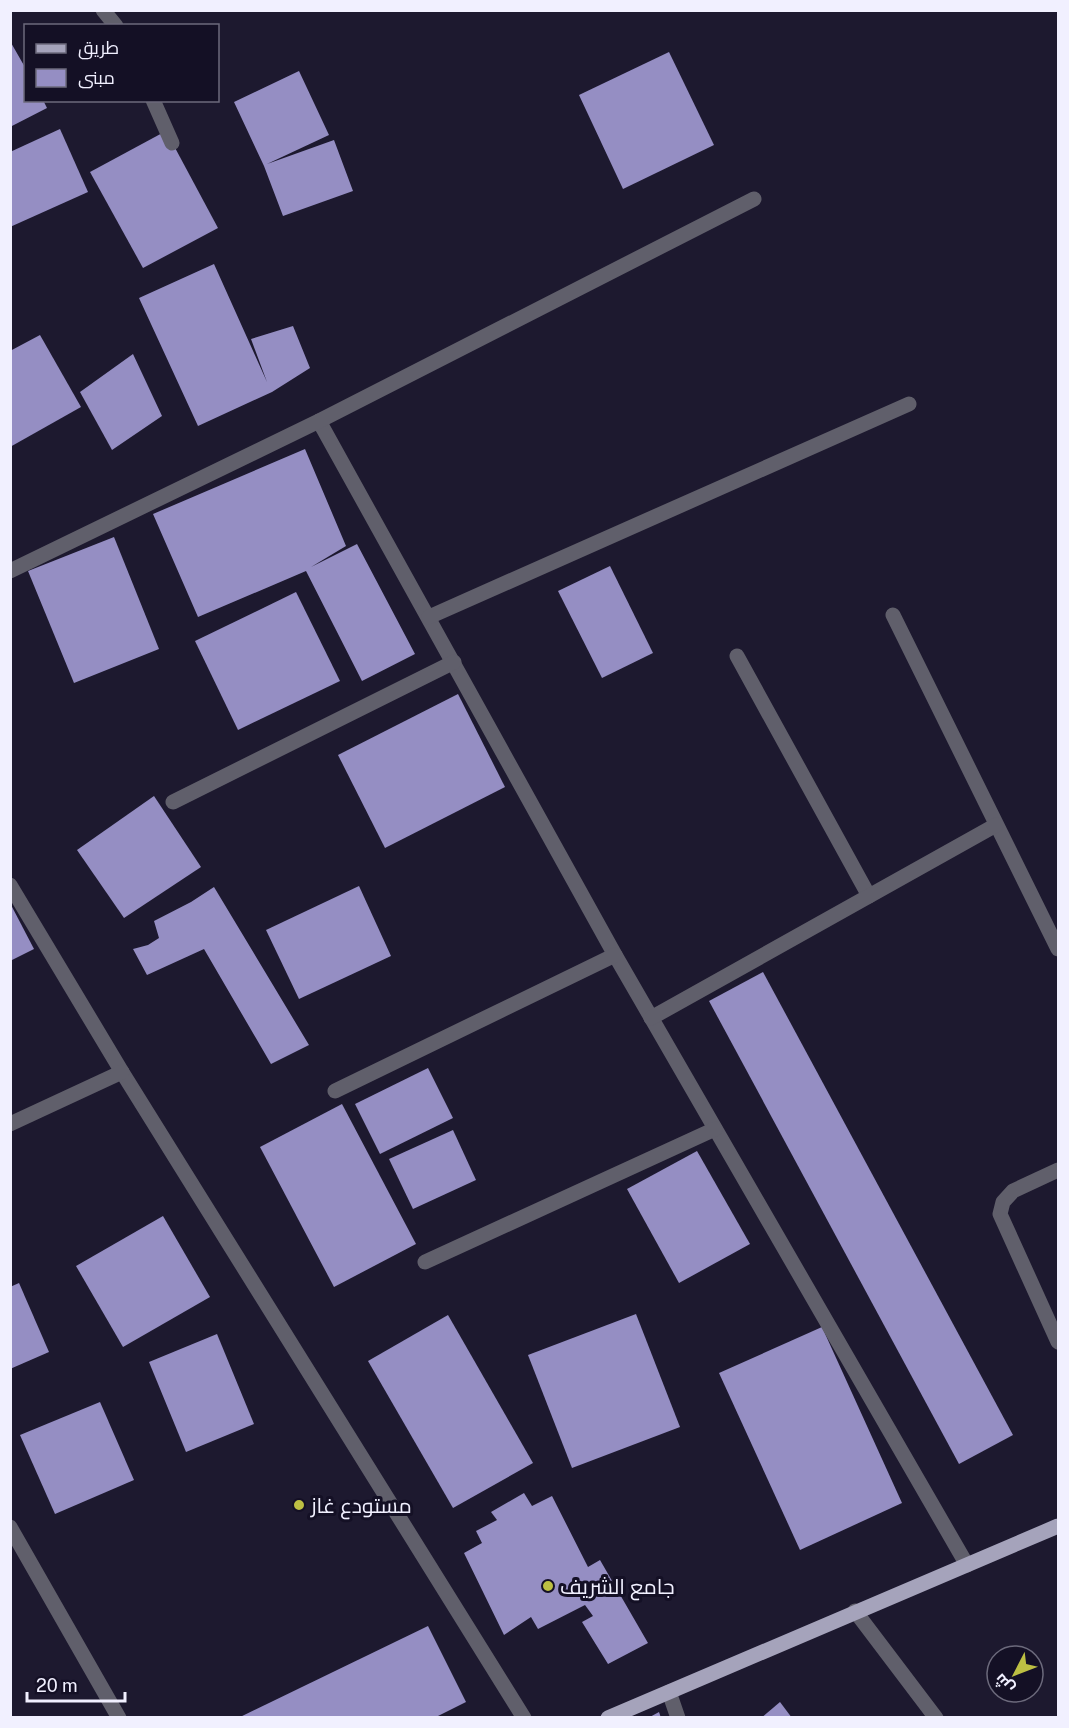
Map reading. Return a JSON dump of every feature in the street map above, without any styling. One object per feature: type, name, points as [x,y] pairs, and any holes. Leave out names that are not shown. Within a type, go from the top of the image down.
[{"type":"main road","points":[[608,1718],[1059,1526]]},
{"type":"street","points":[[103,10],[114,24]]},
{"type":"street","points":[[154,102],[172,143]]},
{"type":"street","points":[[10,571],[319,421],[754,199]]},
{"type":"street","points":[[429,617],[909,404]]},
{"type":"street","points":[[319,421],[615,955],[967,1565]]},
{"type":"street","points":[[893,615],[1059,949]]},
{"type":"street","points":[[737,656],[869,896]]},
{"type":"street","points":[[173,802],[454,662]]},
{"type":"street","points":[[651,1018],[996,825]]},
{"type":"street","points":[[10,885],[122,1072],[524,1718]]},
{"type":"street","points":[[335,1091],[615,955]]},
{"type":"street","points":[[10,1124],[122,1072]]},
{"type":"street","points":[[425,1262],[715,1129]]},
{"type":"street","points":[[1059,1170],[1013,1191],[1003,1202],[1000,1214],[1059,1342]]},
{"type":"street","points":[[10,1527],[119,1718]]},
{"type":"street","points":[[855,1611],[936,1718]]},
{"type":"street","points":[[669,1692],[678,1718]]},
{"type":"building","points":[[10,41],[24,66],[24,102],[44,102],[47,108],[10,127]]},
{"type":"building","points":[[669,52],[714,145],[623,189],[579,95]]},
{"type":"building","points":[[299,71],[329,135],[267,164],[334,140],[353,191],[283,216],[264,166],[234,102]]},
{"type":"building","points":[[60,129],[88,192],[10,227],[10,152]]},
{"type":"building","points":[[166,131],[218,228],[143,268],[90,172]]},
{"type":"building","points":[[214,264],[267,382],[251,339],[293,326],[310,368],[272,392],[198,426],[139,298]]},
{"type":"building","points":[[40,335],[81,407],[10,447],[10,351]]},
{"type":"building","points":[[133,354],[162,416],[112,450],[80,392]]},
{"type":"building","points":[[305,449],[346,546],[311,567],[357,544],[415,654],[362,681],[306,571],[198,617],[153,514]]},
{"type":"building","points":[[114,537],[159,649],[74,683],[28,571]]},
{"type":"building","points":[[610,566],[653,653],[602,678],[558,591]]},
{"type":"building","points":[[296,592],[340,681],[238,730],[195,641]]},
{"type":"building","points":[[458,694],[505,787],[385,848],[338,755]]},
{"type":"building","points":[[154,796],[201,867],[124,918],[77,850]]},
{"type":"building","points":[[359,886],[391,956],[299,999],[266,930]]},
{"type":"building","points":[[214,887],[309,1045],[271,1064],[204,949],[147,975],[133,949],[148,945],[159,938],[154,921]]},
{"type":"building","points":[[10,903],[34,949],[10,961]]},
{"type":"building","points":[[763,972],[1013,1435],[959,1464],[709,1001]]},
{"type":"building","points":[[428,1068],[453,1118],[380,1154],[355,1104]]},
{"type":"building","points":[[342,1104],[416,1244],[334,1287],[260,1147]]},
{"type":"building","points":[[453,1130],[476,1180],[413,1209],[389,1159]]},
{"type":"building","points":[[697,1151],[750,1244],[679,1283],[627,1189]]},
{"type":"building","points":[[163,1216],[210,1297],[123,1347],[76,1266]]},
{"type":"building","points":[[19,1283],[49,1352],[10,1369],[10,1287]]},
{"type":"building","points":[[636,1314],[680,1427],[572,1468],[528,1355]]},
{"type":"building","points":[[448,1315],[533,1463],[453,1508],[368,1361]]},
{"type":"building","points":[[822,1327],[902,1503],[800,1550],[719,1373]]},
{"type":"building","points":[[217,1334],[254,1424],[186,1452],[149,1362]]},
{"type":"building","points":[[100,1402],[134,1480],[55,1514],[20,1435]]},
{"type":"building","name":"جامع الشريف","points":[[524,1493],[532,1506],[552,1496],[588,1567],[600,1560],[648,1643],[608,1664],[582,1622],[593,1616],[585,1605],[538,1629],[531,1617],[504,1635],[464,1553],[482,1543],[476,1531],[497,1520],[491,1512]]},
{"type":"building","points":[[428,1626],[466,1702],[434,1718],[238,1718]]},
{"type":"building","points":[[780,1702],[792,1718],[761,1718]]},
{"type":"building","points":[[659,1712],[661,1718],[648,1718]]},
{"type":"place","name":"مستودع غاز","points":[[299,1505]]},
{"type":"place","name":"جامع الشريف","points":[[548,1586]]}]
